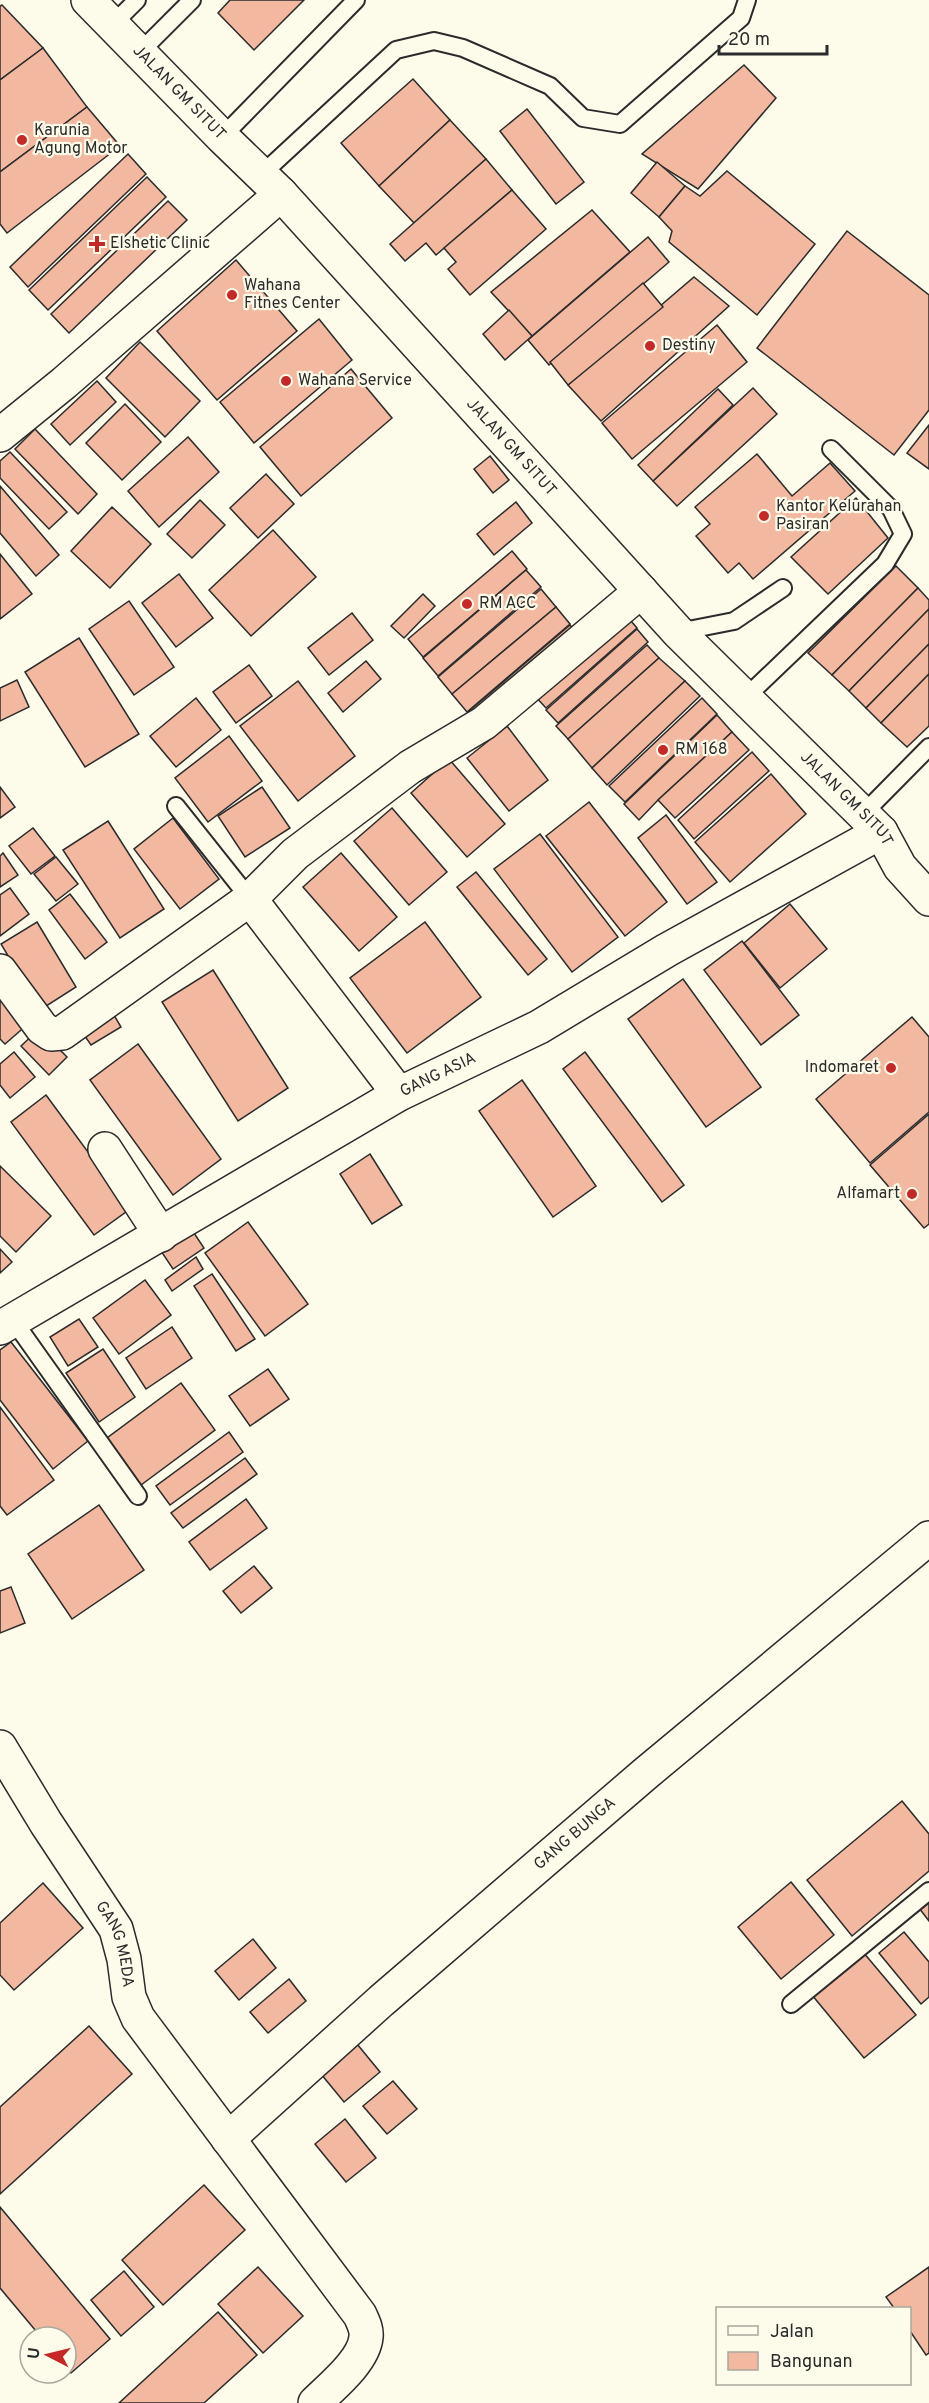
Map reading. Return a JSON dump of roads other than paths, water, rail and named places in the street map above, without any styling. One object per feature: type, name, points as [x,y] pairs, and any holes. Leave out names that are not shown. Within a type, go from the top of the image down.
[{"type":"street","name":"JALAN GM SITUT","points":[[88,0],[271,185],[678,632],[872,823],[900,867],[929,899]]},
{"type":"street","points":[[0,435],[64,383],[271,185]]},
{"type":"street","points":[[0,972],[42,1028],[51,1034],[62,1033],[250,899],[295,854],[410,767],[484,723],[641,591]]},
{"type":"street","name":"GANG ASIA","points":[[7,1324],[399,1094],[539,1027],[872,823]]},
{"type":"street","points":[[250,899],[399,1094]]},
{"type":"street","points":[[105,1149],[160,1235]]},
{"type":"street","name":"GANG BUNGA","points":[[228,2139],[425,1963],[645,1774],[929,1538]]},
{"type":"street","name":"GANG MEDA","points":[[0,1747],[46,1823],[116,1929],[124,1959],[129,1997],[138,2018],[360,2315],[365,2326],[366,2337],[363,2349],[352,2366],[315,2403]]},
{"type":"lane","points":[[112,25],[137,0]]},
{"type":"lane","points":[[140,52],[192,0]]},
{"type":"lane","points":[[222,137],[356,0]]},
{"type":"lane","points":[[271,185],[396,50],[434,41],[463,48],[550,86],[583,118],[620,124],[741,18],[747,0]]},
{"type":"lane","points":[[745,698],[885,564],[903,534],[891,509],[831,449]]},
{"type":"lane","points":[[678,632],[734,621],[783,588]]},
{"type":"lane","points":[[872,823],[929,747]]},
{"type":"lane","points":[[176,806],[250,899]]},
{"type":"lane","points":[[7,1324],[138,1496]]},
{"type":"lane","points":[[791,2004],[929,1891]]},
{"type":"place","name":"Karunia Agung Motor","points":[[22,140]]},
{"type":"place","name":"Elshetic Clinic","points":[[97,244]]},
{"type":"place","name":"Wahana Fitnes Center","points":[[232,295]]},
{"type":"place","name":"Destiny","points":[[650,346]]},
{"type":"place","name":"Wahana Service","points":[[286,381]]},
{"type":"place","name":"Kantor Kelurahan Pasiran","points":[[764,516]]},
{"type":"place","name":"RM ACC","points":[[467,604]]},
{"type":"place","name":"RM 168","points":[[663,750]]},
{"type":"place","name":"Indomaret","points":[[891,1068]]},
{"type":"place","name":"Alfamart","points":[[912,1194]]}]
